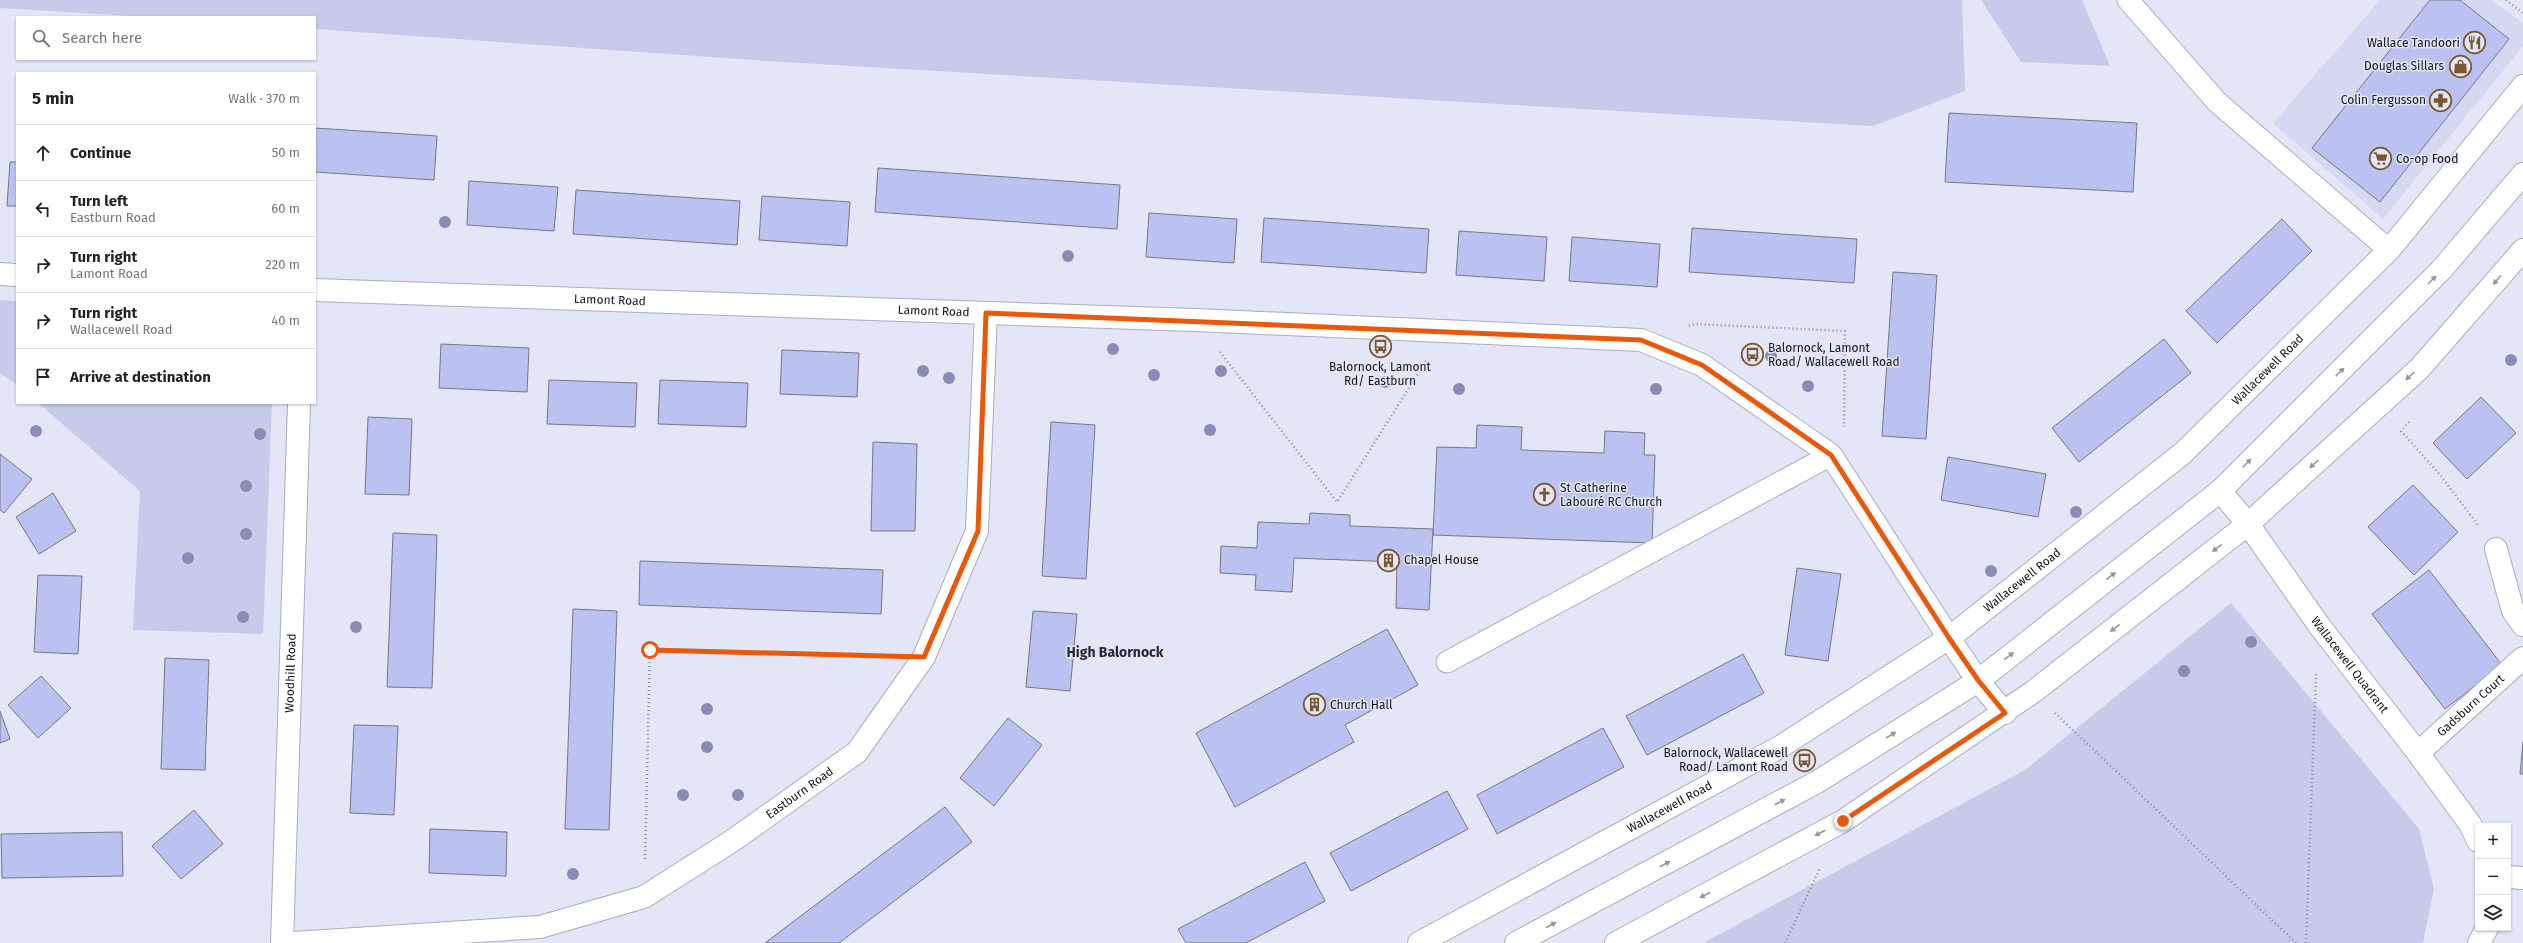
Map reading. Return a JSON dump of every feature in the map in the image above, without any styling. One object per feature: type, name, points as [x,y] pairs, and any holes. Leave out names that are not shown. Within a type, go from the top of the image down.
[{"type":"street","name":"Wallacewell Road","points":[[1419,943],[1780,747],[1949,638],[2183,454],[2389,250],[2523,86]]},
{"type":"street","points":[[1516,943],[1817,782],[1978,680],[2220,491],[2442,269],[2523,174]]},
{"type":"street","points":[[1616,943],[1843,821],[2005,713],[2033,692],[2248,524],[2418,369],[2523,250]]},
{"type":"street","points":[[0,274],[16,275]]},
{"type":"street","name":"Lamont Road","points":[[316,290],[1195,320],[1641,340],[1702,365],[1831,455],[1949,638],[1978,680],[2005,713]]},
{"type":"street","name":"Eastburn Road","points":[[294,943],[540,927],[644,897],[732,842],[857,752],[924,657],[978,531],[986,313]]},
{"type":"street","name":"Woodhill Road","points":[[282,943],[299,404]]},
{"type":"street","name":"Wallacewell Quadrant","points":[[2220,491],[2248,524],[2318,624],[2418,753],[2470,824],[2475,835]]},
{"type":"street","points":[[2496,549],[2514,611],[2523,625]]},
{"type":"street","name":"Gadsburn Court","points":[[2418,753],[2523,658]]},
{"type":"street","points":[[2511,877],[2523,878]]},
{"type":"street","points":[[2479,943],[2485,931]]},
{"type":"lane","points":[[2128,0],[2217,102],[2389,250]]},
{"type":"lane","points":[[1447,662],[1831,455]]},
{"type":"path","points":[[2506,0],[2523,14]]},
{"type":"path","points":[[1195,320],[1336,502],[1445,331]]},
{"type":"path","points":[[1641,340],[1695,324],[1845,331],[1844,435],[1831,455]]},
{"type":"path","points":[[2412,419],[2401,431],[2441,476],[2496,549]]},
{"type":"path","points":[[644,897],[650,650],[924,657]]},
{"type":"path","points":[[2306,943],[2316,672]]},
{"type":"path","points":[[2033,692],[2296,943]]},
{"type":"path","points":[[1785,943],[1822,864]]},
{"type":"shaded area","points":[[0,0],[1962,0],[1965,91],[1873,126],[766,61],[316,29],[316,16],[131,16],[0,8]]},
{"type":"shaded area","points":[[1981,0],[2082,0],[2110,66],[2021,62]]},
{"type":"shaded area","points":[[2380,0],[2492,0],[2523,23],[2523,46],[2383,219],[2273,123]]},
{"type":"shaded area","points":[[0,300],[16,301],[16,384],[0,373]]},
{"type":"shaded area","points":[[39,404],[272,404],[263,634],[133,630],[140,491]]},
{"type":"shaded area","points":[[2231,603],[2419,829],[2434,889],[2423,943],[1703,943],[2025,770]]},
{"type":"building","points":[[2430,0],[2460,0],[2509,39],[2380,202],[2312,148]]},
{"type":"building","points":[[1949,113],[2137,123],[2133,192],[1945,182]]},
{"type":"building","points":[[316,128],[437,136],[434,180],[316,172]]},
{"type":"building","points":[[10,162],[16,162],[16,206],[7,206]]},
{"type":"building","points":[[878,168],[1120,185],[1117,229],[875,212]]},
{"type":"building","points":[[469,181],[558,187],[554,231],[467,225]]},
{"type":"building","points":[[576,190],[740,201],[737,245],[573,234]]},
{"type":"building","points":[[762,196],[850,202],[847,246],[759,240]]},
{"type":"building","points":[[1149,213],[1237,219],[1234,263],[1146,257]]},
{"type":"building","points":[[1264,218],[1429,229],[1426,273],[1261,262]]},
{"type":"building","points":[[2282,219],[2312,251],[2217,343],[2186,311]]},
{"type":"building","points":[[1692,228],[1857,239],[1854,283],[1689,272]]},
{"type":"building","points":[[1459,231],[1547,237],[1544,281],[1456,275]]},
{"type":"building","points":[[1572,237],[1660,244],[1657,287],[1569,281]]},
{"type":"building","points":[[1893,272],[1937,275],[1926,439],[1882,436]]},
{"type":"building","points":[[2164,339],[2191,373],[2079,462],[2052,428]]},
{"type":"building","points":[[441,344],[529,348],[527,392],[439,388]]},
{"type":"building","points":[[782,350],[859,353],[857,397],[780,394]]},
{"type":"building","points":[[549,380],[637,383],[635,427],[547,424]]},
{"type":"building","points":[[660,380],[748,383],[746,427],[658,424]]},
{"type":"building","points":[[2481,397],[2516,433],[2467,479],[2433,443]]},
{"type":"building","points":[[368,417],[412,419],[409,495],[365,494]]},
{"type":"building","points":[[1051,422],[1095,425],[1086,579],[1042,576]]},
{"type":"building","name":"St Catherine Labouré RC Church","points":[[1477,425],[1522,427],[1521,450],[1604,453],[1605,431],[1645,433],[1644,455],[1655,455],[1652,543],[1433,535],[1437,447],[1476,448]]},
{"type":"building","points":[[873,442],[917,444],[915,531],[871,531]]},
{"type":"building","points":[[0,454],[32,479],[4,513],[0,510]]},
{"type":"building","points":[[1948,457],[2046,474],[2038,517],[1941,500]]},
{"type":"building","points":[[2413,485],[2458,532],[2414,575],[2368,527]]},
{"type":"building","points":[[53,493],[76,531],[39,554],[16,517]]},
{"type":"building","name":"Chapel House","points":[[1310,513],[1350,515],[1350,526],[1433,529],[1429,610],[1396,608],[1397,562],[1294,558],[1292,592],[1255,590],[1256,575],[1220,573],[1221,546],[1257,548],[1258,522],[1309,524]]},
{"type":"building","points":[[393,533],[437,535],[432,688],[387,687]]},
{"type":"building","points":[[640,561],[883,570],[881,614],[639,605]]},
{"type":"building","points":[[1797,568],[1841,574],[1828,661],[1785,655]]},
{"type":"building","points":[[2429,570],[2502,665],[2445,709],[2372,614]]},
{"type":"building","points":[[38,575],[82,576],[78,654],[34,652]]},
{"type":"building","points":[[573,609],[617,611],[609,830],[565,829]]},
{"type":"building","points":[[1033,611],[1077,614],[1070,691],[1026,687]]},
{"type":"building","name":"Church Hall","points":[[1387,629],[1418,685],[1345,725],[1354,742],[1235,807],[1196,733]]},
{"type":"building","points":[[1743,654],[1764,693],[1647,755],[1626,716]]},
{"type":"building","points":[[165,658],[209,660],[205,770],[161,769]]},
{"type":"building","points":[[41,676],[71,708],[38,738],[8,705]]},
{"type":"building","points":[[0,711],[10,739],[0,743]]},
{"type":"building","points":[[1008,718],[1042,745],[994,806],[960,778]]},
{"type":"building","points":[[354,725],[398,726],[394,815],[350,813]]},
{"type":"building","points":[[1603,728],[1624,767],[1497,834],[1477,795]]},
{"type":"building","points":[[2523,742],[2523,774],[2520,774]]},
{"type":"building","points":[[1447,791],[1468,829],[1351,891],[1330,853]]},
{"type":"building","points":[[945,807],[972,842],[839,943],[765,943]]},
{"type":"building","points":[[194,810],[223,844],[181,879],[152,846]]},
{"type":"building","points":[[430,829],[507,832],[506,876],[429,873]]},
{"type":"building","points":[[122,832],[123,876],[2,878],[1,834]]},
{"type":"building","points":[[1305,862],[1325,901],[1246,943],[1186,943],[1178,929]]},
{"type":"place","name":"Wallace Tandoori","points":[[2475,43]]},
{"type":"place","name":"Douglas Sillars","points":[[2460,66]]},
{"type":"place","name":"Colin Fergusson","points":[[2441,100]]},
{"type":"place","name":"Co-op Food","points":[[2380,159]]},
{"type":"place","name":"Balornock, Lamont Rd/ Eastburn","points":[[1380,346]]},
{"type":"place","name":"Balornock, Lamont Road/ Wallacewell Road","points":[[1752,355]]},
{"type":"place","name":"St Catherine Labouré RC Church","points":[[1544,495]]},
{"type":"place","name":"Chapel House","points":[[1389,560]]},
{"type":"place","name":"Church Hall","points":[[1314,705]]},
{"type":"place","name":"Balornock, Wallacewell Road/ Lamont Road","points":[[1804,760]]},
{"type":"district","name":"High Balornock","points":[[1115,652]]},
{"type":"route","points":[[650,650],[924,657],[978,531],[986,313],[1195,320],[1641,340],[1702,365],[1831,455],[1909,579],[1978,680],[2005,713],[1843,821]]}]
